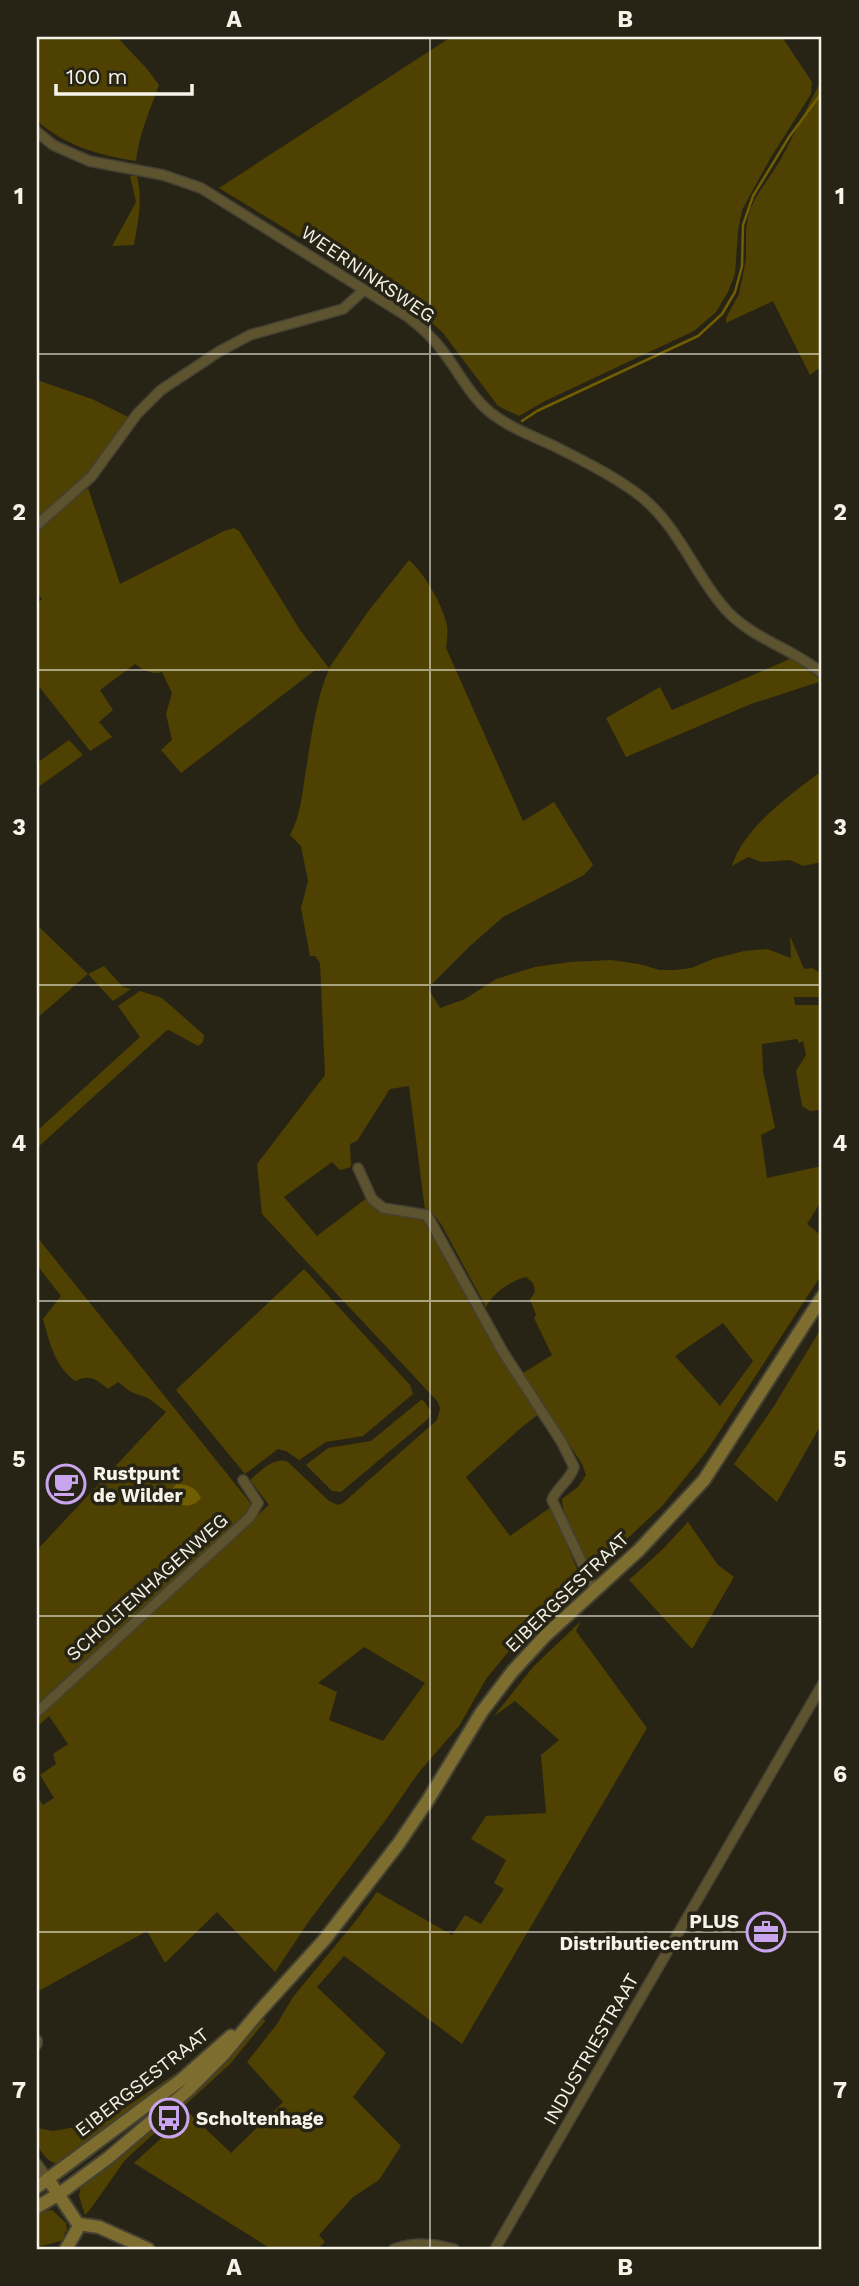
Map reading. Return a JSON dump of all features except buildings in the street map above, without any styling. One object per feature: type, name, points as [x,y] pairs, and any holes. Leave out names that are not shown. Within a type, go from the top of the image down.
[{"type":"main road","name":"EIBERGSESTRAAT","points":[[37,2207],[108,2158],[187,2091],[224,2054],[258,2012],[325,1939],[428,1800],[481,1713],[512,1672],[545,1636],[647,1542],[704,1480],[822,1297]]},
{"type":"main road","name":"EIBERGSESTRAAT","points":[[37,2187],[181,2080],[258,2012]]},
{"type":"main road","points":[[48,2179],[78,2224],[66,2249]]},
{"type":"main road","points":[[78,2224],[99,2227],[148,2249]]},
{"type":"street","name":"WEERNINKSWEG","points":[[37,132],[71,155],[163,176],[201,188],[408,317],[427,332],[476,398],[491,413],[589,464],[634,491],[653,506],[730,613],[750,632],[822,673]]},
{"type":"street","points":[[37,525],[91,477],[137,414],[161,390],[220,351],[250,335],[343,309],[364,290]]},
{"type":"street","points":[[358,1168],[372,1199],[383,1208],[427,1215],[503,1352],[561,1441],[574,1466],[571,1476],[554,1494],[552,1500],[594,1590]]},
{"type":"street","name":"SCHOLTENHAGENWEG","points":[[37,1712],[250,1517],[258,1503],[243,1480]]},
{"type":"street","name":"INDUSTRIESTRAAT","points":[[495,2249],[822,1685]]},
{"type":"street","points":[[37,2164],[48,2179]]},
{"type":"street","points":[[394,2249],[425,2243],[454,2249]]},
{"type":"shaded area","points":[[37,37],[117,37],[147,69],[159,85],[142,132],[136,161],[83,148],[48,130],[37,121]]},
{"type":"shaded area","points":[[451,37],[782,37],[812,82],[811,94],[771,157],[742,210],[735,274],[716,312],[694,331],[545,401],[519,416],[498,406],[443,333],[417,309],[219,188]]},
{"type":"shaded area","points":[[820,83],[822,366],[810,375],[773,301],[726,323],[726,318],[739,294],[746,259],[749,212],[780,161]]},
{"type":"shaded area","points":[[130,176],[137,176],[140,194],[134,245],[112,246],[136,202]]},
{"type":"shaded area","points":[[37,380],[92,399],[130,418],[78,484],[37,518]]},
{"type":"shaded area","points":[[88,488],[120,584],[234,528],[239,531],[300,630],[329,668],[367,613],[409,560],[415,565],[427,581],[441,609],[447,625],[446,648],[523,821],[554,802],[593,865],[584,875],[503,917],[428,988],[440,1008],[465,999],[496,979],[535,967],[570,962],[611,960],[660,970],[675,970],[691,968],[744,951],[767,949],[791,958],[790,936],[804,969],[812,968],[822,974],[822,997],[794,997],[795,1005],[822,1005],[822,1110],[810,1111],[802,1106],[796,1071],[806,1055],[803,1041],[799,1043],[797,1039],[762,1044],[763,1071],[775,1128],[761,1135],[767,1178],[822,1166],[822,1200],[807,1224],[822,1236],[822,1274],[706,1452],[663,1505],[592,1572],[573,1537],[562,1499],[578,1487],[586,1475],[582,1464],[523,1373],[552,1355],[534,1318],[536,1315],[530,1299],[535,1292],[533,1283],[526,1277],[514,1281],[498,1292],[486,1307],[441,1224],[431,1211],[425,1210],[409,1086],[390,1089],[357,1141],[350,1144],[351,1167],[340,1170],[332,1162],[284,1197],[317,1236],[368,1197],[370,1201],[424,1217],[539,1414],[466,1477],[510,1536],[551,1507],[582,1582],[522,1635],[486,1679],[459,1726],[419,1772],[309,1921],[275,1972],[217,1912],[165,1963],[147,1931],[37,1992],[37,1797],[43,1805],[54,1798],[40,1775],[56,1764],[53,1754],[68,1744],[49,1716],[37,1727],[37,1715],[269,1505],[250,1480],[263,1469],[278,1461],[288,1462],[329,1501],[338,1505],[437,1420],[440,1409],[438,1402],[262,1214],[257,1164],[325,1075],[320,963],[315,956],[310,956],[301,908],[308,881],[301,846],[290,835],[300,806],[317,708],[329,669],[314,671],[181,773],[161,750],[172,740],[166,714],[172,693],[162,672],[148,671],[135,664],[100,690],[113,710],[99,722],[112,737],[90,751],[37,684],[37,604],[42,599],[37,593],[37,531]],"holes":[[[723,1323],[753,1361],[720,1406],[675,1356]],[[364,1647],[425,1683],[383,1741],[329,1720],[337,1692],[318,1683]]]},
{"type":"shaded area","points":[[792,658],[822,681],[751,704],[626,757],[606,718],[660,687],[672,710]]},
{"type":"shaded area","points":[[69,740],[83,755],[37,788],[37,763]]},
{"type":"shaded area","points":[[822,771],[822,862],[803,866],[790,860],[762,862],[748,857],[732,866],[746,838],[757,825]]},
{"type":"shaded area","points":[[37,925],[88,974],[37,1018]]},
{"type":"shaded area","points":[[104,966],[123,987],[131,989],[113,1001],[88,974]]},
{"type":"shaded area","points":[[140,991],[162,998],[204,1035],[203,1042],[198,1046],[169,1030],[166,1031],[37,1148],[37,1131],[140,1037],[118,1006]]},
{"type":"shaded area","points":[[37,1237],[252,1505],[252,1509],[37,1704],[37,1550],[166,1412],[148,1398],[131,1392],[118,1382],[108,1389],[93,1379],[75,1381],[62,1368],[43,1319],[61,1296],[37,1265]]},
{"type":"shaded area","points":[[304,1269],[410,1385],[413,1394],[363,1436],[326,1442],[299,1460],[278,1449],[245,1474],[176,1390]]},
{"type":"shaded area","points":[[822,1327],[822,1423],[777,1502],[734,1464],[774,1406]]},
{"type":"shaded area","points":[[421,1400],[431,1412],[428,1419],[341,1492],[332,1491],[306,1465],[328,1448],[371,1441]]},
{"type":"shaded area","points":[[176,1484],[191,1487],[201,1498],[189,1505],[175,1502],[169,1494]]},
{"type":"shaded area","points":[[688,1522],[718,1565],[734,1577],[692,1649],[629,1580]]},
{"type":"shaded area","points":[[581,1621],[576,1631],[647,1728],[462,2044],[344,1956],[317,1987],[386,2053],[353,2097],[401,2146],[379,2180],[353,2197],[319,2235],[325,2242],[317,2249],[271,2249],[134,2163],[189,2113],[231,2153],[283,2102],[247,2062],[277,2024],[293,1997],[377,1892],[452,1935],[465,1915],[481,1924],[504,1889],[494,1883],[506,1860],[471,1839],[486,1816],[546,1813],[541,1755],[559,1740],[515,1701],[494,1716],[533,1667]]},
{"type":"shaded area","points":[[260,2020],[266,2020],[230,2064],[125,2160],[85,2215],[79,2196],[81,2184],[173,2113],[184,2098]]},
{"type":"shaded area","points":[[211,2050],[61,2164],[50,2161],[37,2146],[37,2128],[53,2131],[70,2128],[129,2105]]},
{"type":"shaded area","points":[[52,2210],[66,2223],[67,2231],[61,2241],[37,2247],[37,2212]]},
{"type":"waterway","points":[[522,421],[537,411],[698,336],[722,314],[735,292],[742,266],[743,225],[753,196],[789,137],[820,95]]},
{"type":"place","name":"Rustpunt de Wilder","points":[[66,1484]]},
{"type":"place","name":"PLUS Distributiecentrum","points":[[766,1932]]},
{"type":"place","name":"Scholtenhage","points":[[169,2118]]}]
